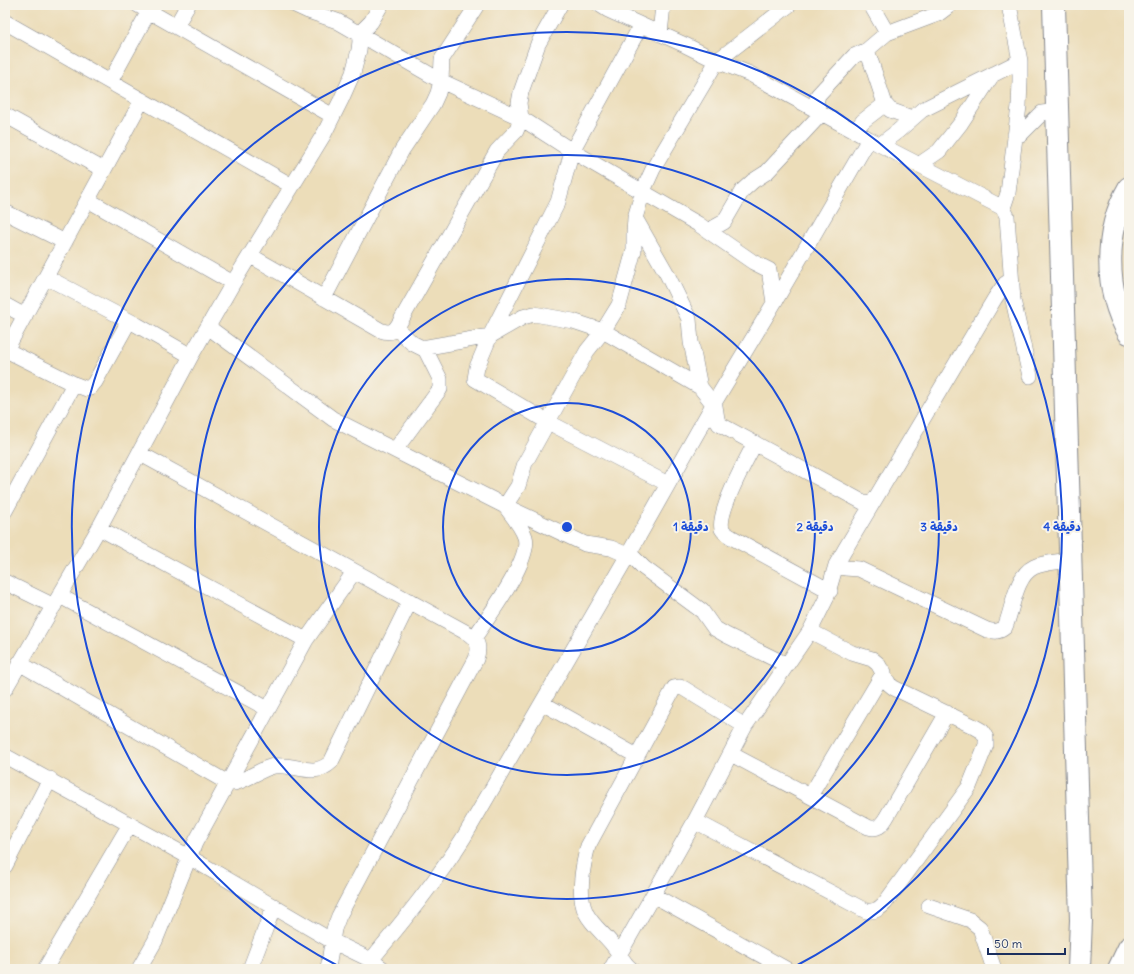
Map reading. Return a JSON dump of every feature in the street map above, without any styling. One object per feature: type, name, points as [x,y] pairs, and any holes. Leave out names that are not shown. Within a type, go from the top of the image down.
[{"type":"highway","points":[[1054,5],[1081,920],[1079,969]]},
{"type":"highway","points":[[1129,188],[1121,205],[1115,224],[1111,242],[1110,259],[1114,295],[1119,311],[1129,333]]},
{"type":"highway","points":[[1119,969],[1129,948]]},
{"type":"street","points":[[176,26],[188,5]]},
{"type":"street","points":[[295,5],[337,21],[441,81],[521,118],[572,151],[643,191],[708,231],[753,262],[769,270],[798,261]]},
{"type":"street","points":[[5,689],[99,528],[191,356],[333,116],[353,73],[359,50],[359,34],[371,22],[381,5]]},
{"type":"street","points":[[324,298],[402,150],[433,104],[441,81],[442,59],[477,5]]},
{"type":"street","points":[[251,256],[380,330],[387,332],[396,328],[497,151],[516,131],[521,118],[519,103],[521,92],[540,40],[560,5]]},
{"type":"street","points":[[660,34],[663,5]]},
{"type":"street","points":[[505,506],[518,486],[525,464],[587,351],[603,331],[619,305],[634,250],[635,218],[643,191],[653,169],[717,61],[789,5]]},
{"type":"street","points":[[871,5],[887,33]]},
{"type":"street","points":[[821,114],[816,103],[818,95],[854,56],[868,50],[887,33],[938,14],[950,5]]},
{"type":"street","points":[[1009,5],[1020,61],[1020,92],[1008,193],[1004,208],[1007,216],[1011,280],[1015,309],[1030,376]]},
{"type":"street","points":[[608,7],[641,25],[717,61],[750,74],[790,95],[821,114],[1004,208]]},
{"type":"street","points":[[110,82],[144,8],[333,116]]},
{"type":"street","points":[[5,22],[292,186]]},
{"type":"street","points":[[641,25],[572,151],[558,202],[490,336],[477,367],[475,379],[548,422],[668,484]]},
{"type":"street","points":[[868,50],[886,104],[890,110],[912,118]]},
{"type":"street","points":[[371,960],[448,863],[484,804],[628,556],[714,403],[798,261],[875,141],[898,132],[922,110],[1020,61]]},
{"type":"street","points":[[920,164],[939,151],[961,123],[993,74]]},
{"type":"street","points":[[129,321],[93,385],[87,389],[5,351],[142,100]]},
{"type":"street","points":[[855,131],[863,121],[886,104]]},
{"type":"street","points":[[1015,135],[1020,134],[1042,113],[1058,111]]},
{"type":"street","points":[[708,231],[724,222],[742,191],[767,172],[821,114]]},
{"type":"street","points":[[5,115],[104,170]]},
{"type":"street","points":[[88,200],[233,283]]},
{"type":"street","points":[[5,212],[65,242]]},
{"type":"street","points":[[635,218],[667,274],[689,319],[691,342],[700,387]]},
{"type":"street","points":[[769,270],[774,303]]},
{"type":"street","points":[[46,277],[191,356]]},
{"type":"street","points":[[612,969],[745,726],[810,631],[830,591],[836,565],[870,506],[994,298],[1005,284],[1011,280]]},
{"type":"street","points":[[5,305],[25,316]]},
{"type":"street","points":[[396,328],[412,343],[424,347],[490,336],[523,318],[534,314],[573,321],[603,331],[700,387],[714,403],[720,424],[870,506]]},
{"type":"street","points":[[208,327],[333,419],[505,506],[585,544],[611,548],[634,558],[644,568],[702,610],[714,628],[787,665]]},
{"type":"street","points":[[395,450],[440,389],[440,379],[424,347]]},
{"type":"street","points":[[5,511],[74,384]]},
{"type":"street","points":[[755,443],[730,494],[723,515],[722,528],[725,533],[731,537],[830,591]]},
{"type":"street","points":[[139,453],[354,572],[410,601],[474,638],[478,643],[479,651],[476,658],[341,911],[334,929],[328,969]]},
{"type":"street","points":[[474,638],[516,574],[525,547],[525,538],[505,506]]},
{"type":"street","points":[[99,528],[306,640]]},
{"type":"street","points":[[836,565],[845,568],[859,569],[995,632],[1005,627],[1018,585],[1022,577],[1029,570],[1042,564],[1070,560]]},
{"type":"street","points":[[139,969],[155,941],[189,856],[268,709],[306,640],[354,572]]},
{"type":"street","points":[[5,582],[57,601],[268,709]]},
{"type":"street","points":[[19,663],[228,783],[236,783],[264,769],[274,766],[318,770],[324,768],[331,762],[410,601]]},
{"type":"street","points":[[694,821],[866,911],[873,912],[885,903],[969,787],[986,745],[986,738],[982,731],[894,688],[889,684],[884,672],[878,664],[872,659],[852,654],[810,631]]},
{"type":"street","points":[[810,796],[884,672]]},
{"type":"street","points":[[631,969],[586,914],[582,903],[581,892],[585,857],[588,846],[672,692],[677,687],[683,688],[745,726]]},
{"type":"street","points":[[542,703],[637,756]]},
{"type":"street","points":[[731,754],[868,827],[877,828],[886,818],[946,713]]},
{"type":"street","points":[[5,756],[50,779],[189,856],[332,941],[371,960],[383,969]]},
{"type":"street","points":[[5,866],[50,779]]},
{"type":"street","points":[[45,969],[130,824]]},
{"type":"street","points":[[653,895],[786,969]]},
{"type":"street","points":[[250,969],[274,906]]},
{"type":"street","points":[[928,906],[970,920],[980,928],[994,969]]}]
